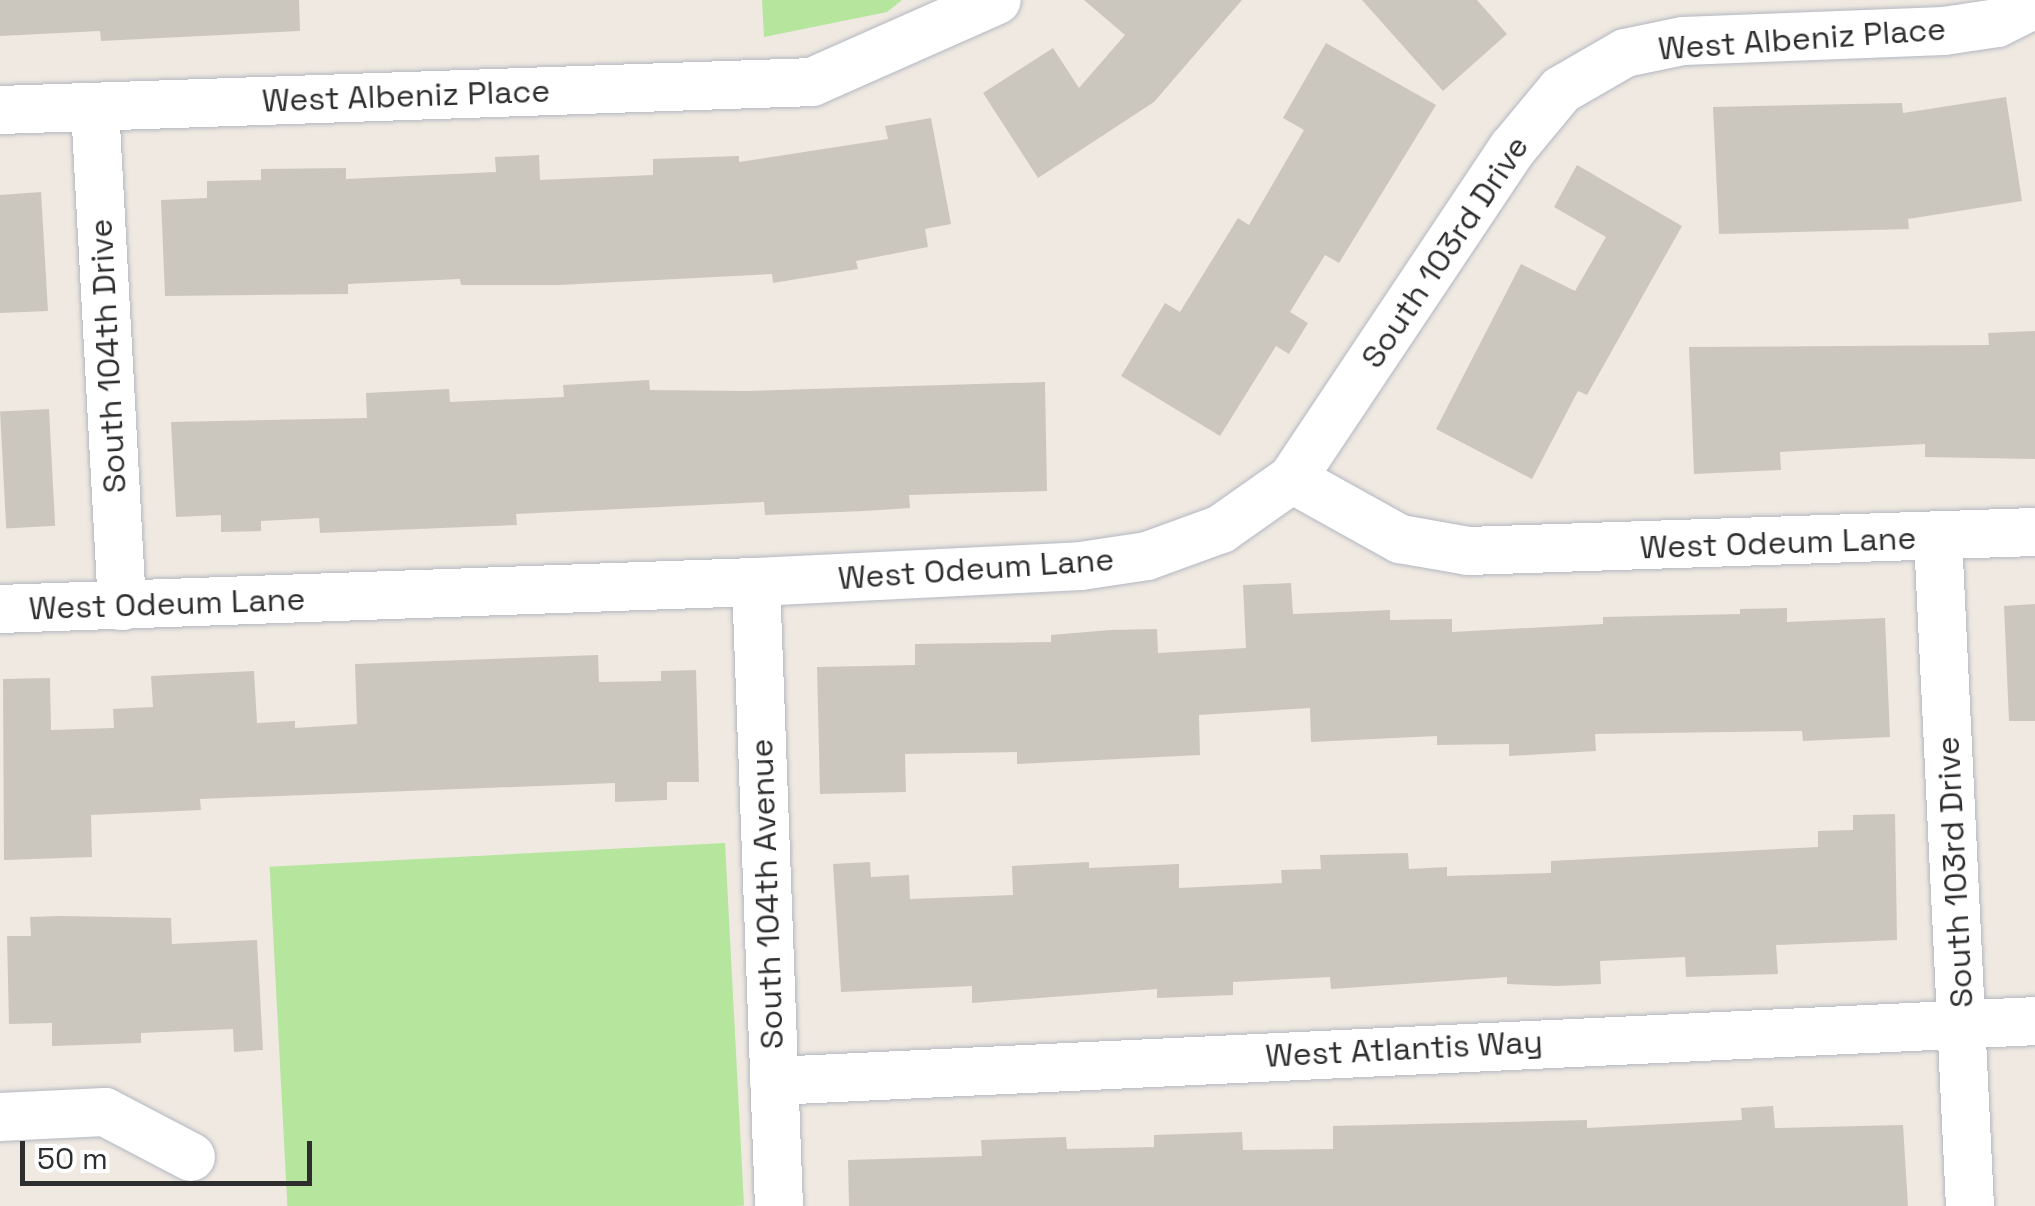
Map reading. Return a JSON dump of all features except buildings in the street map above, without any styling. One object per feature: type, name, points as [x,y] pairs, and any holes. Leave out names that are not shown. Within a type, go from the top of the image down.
[{"type":"street","name":"West Albeniz Place","points":[[0,110],[812,82],[997,0]]},
{"type":"street","name":"West Albeniz Place","points":[[1625,53],[1683,41],[1944,31],[1996,22],[2035,4]]},
{"type":"street","name":"South 103rd Drive","points":[[1292,480],[1513,148],[1561,90],[1625,53]]},
{"type":"street","name":"South 104th Drive","points":[[95,107],[122,606]]},
{"type":"street","name":"West Odeum Lane","points":[[0,609],[756,582],[1081,566],[1147,556],[1222,530],[1292,480],[1400,540],[1468,552],[2035,532]]},
{"type":"street","name":"South 103rd Drive","points":[[1938,538],[1970,1206]]},
{"type":"street","name":"South 104th Avenue","points":[[756,582],[780,1206]]},
{"type":"street","name":"West Atlantis Way","points":[[774,1081],[2035,1020]]},
{"type":"street","points":[[0,1117],[104,1112],[191,1156]]},
{"type":"green space","points":[[762,0],[902,0],[887,12],[764,37]]},
{"type":"green space","points":[[725,843],[744,1206],[287,1206],[270,867]]}]
